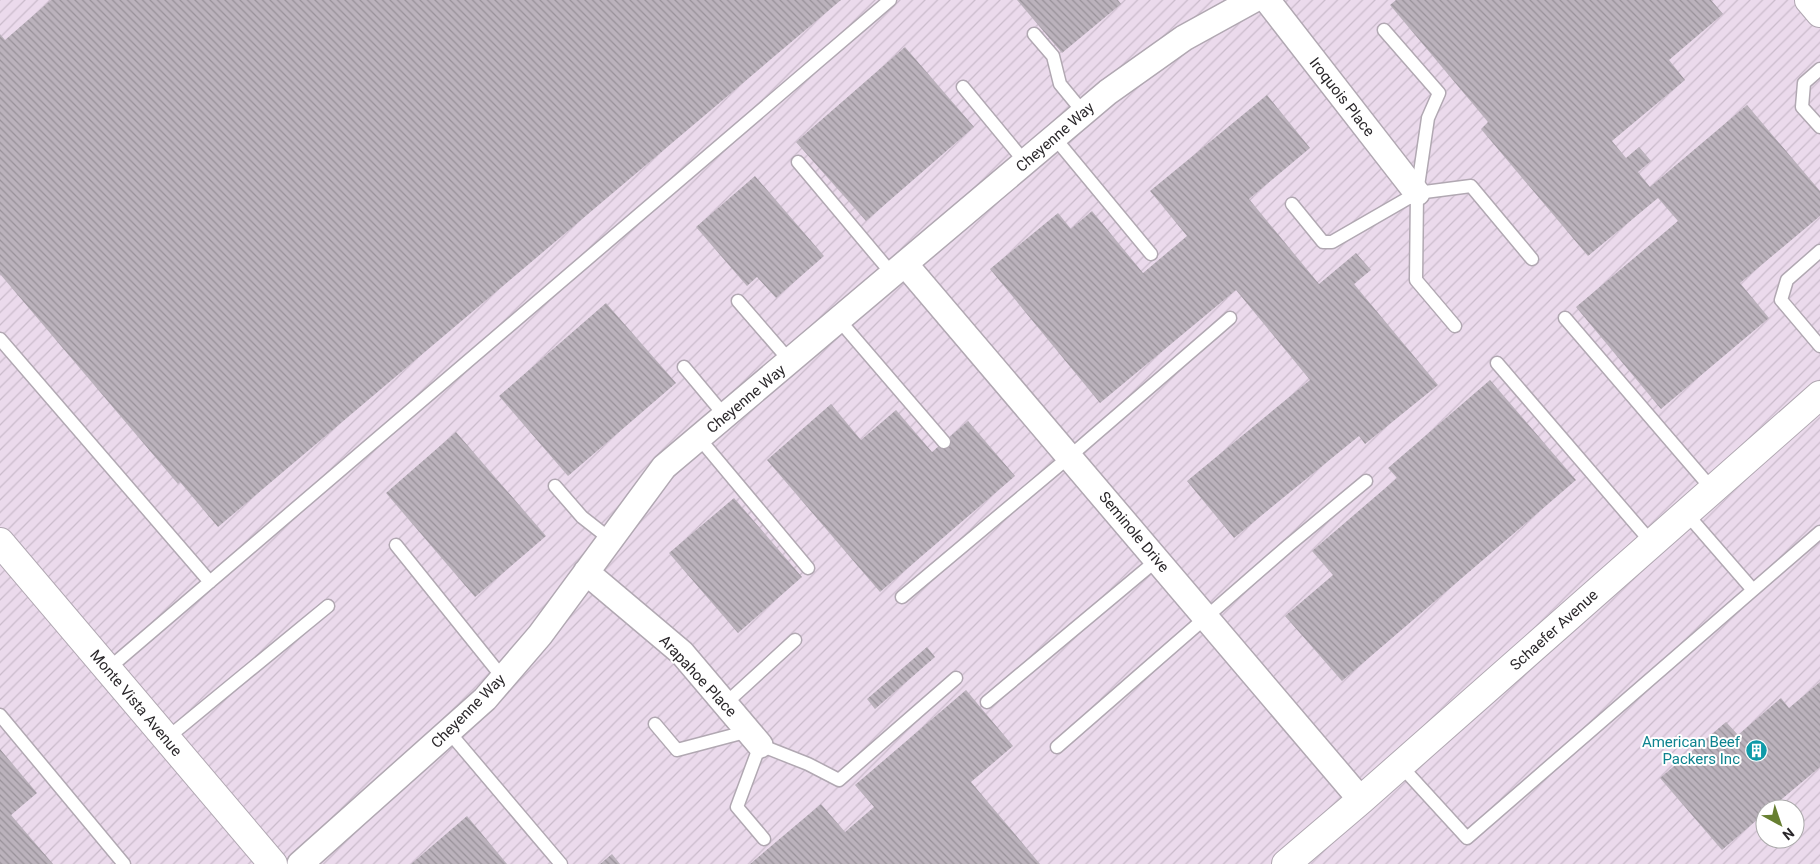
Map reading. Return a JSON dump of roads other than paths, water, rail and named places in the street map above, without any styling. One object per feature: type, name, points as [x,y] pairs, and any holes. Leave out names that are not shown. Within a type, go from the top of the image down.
[{"type":"street","name":"Cheyenne Way","points":[[300,864],[485,699],[540,635],[664,467],[1108,92],[1184,38],[1254,0]]},
{"type":"street","name":"Iroquois Place","points":[[1267,0],[1417,193]]},
{"type":"street","points":[[1809,0],[1820,13]]},
{"type":"street","name":"Seminole Drive","points":[[899,270],[1069,457],[1361,800]]},
{"type":"street","name":"Schaefer Avenue","points":[[1286,864],[1400,766],[1820,395]]},
{"type":"street","name":"Monte Vista Avenue","points":[[0,542],[273,864]]},
{"type":"street","name":"Arapahoe Place","points":[[586,572],[682,653],[754,738]]},
{"type":"lane","points":[[108,669],[890,0]]},
{"type":"lane","points":[[1384,30],[1440,93],[1428,118],[1417,193],[1416,280],[1455,326]]},
{"type":"lane","points":[[1034,34],[1053,56],[1060,84],[1083,112]]},
{"type":"lane","points":[[1820,69],[1804,84],[1802,107],[1820,127]]},
{"type":"lane","points":[[963,87],[1025,162]]},
{"type":"lane","points":[[1054,137],[1151,254]]},
{"type":"lane","points":[[798,162],[899,270]]},
{"type":"lane","points":[[1292,204],[1323,242],[1332,242],[1417,193],[1471,186],[1532,259]]},
{"type":"lane","points":[[1820,251],[1787,280],[1781,300],[1820,346]]},
{"type":"lane","points":[[738,301],[790,361]]},
{"type":"lane","points":[[902,597],[1069,457],[1230,318]]},
{"type":"lane","points":[[1565,318],[1712,490]]},
{"type":"lane","points":[[839,320],[944,442]]},
{"type":"lane","points":[[0,339],[210,582]]},
{"type":"lane","points":[[1497,363],[1652,543]]},
{"type":"lane","points":[[684,367],[725,416]]},
{"type":"lane","points":[[699,438],[808,568]]},
{"type":"lane","points":[[1057,747],[1289,545],[1366,481]]},
{"type":"lane","points":[[555,486],[582,517],[610,539]]},
{"type":"lane","points":[[1686,513],[1753,590]]},
{"type":"lane","points":[[1400,766],[1467,838],[1820,532]]},
{"type":"lane","points":[[396,545],[503,678]]},
{"type":"lane","points":[[986,702],[1157,560]]},
{"type":"lane","points":[[166,739],[328,606]]},
{"type":"lane","points":[[725,704],[795,640]]},
{"type":"lane","points":[[655,724],[677,750],[754,738],[838,780],[956,678]]},
{"type":"lane","points":[[0,715],[124,864]]},
{"type":"lane","points":[[449,732],[561,864]]},
{"type":"lane","points":[[754,738],[737,807],[764,839]]},
{"type":"place","name":"American Beef Packers Inc","points":[[1756,751]]}]
